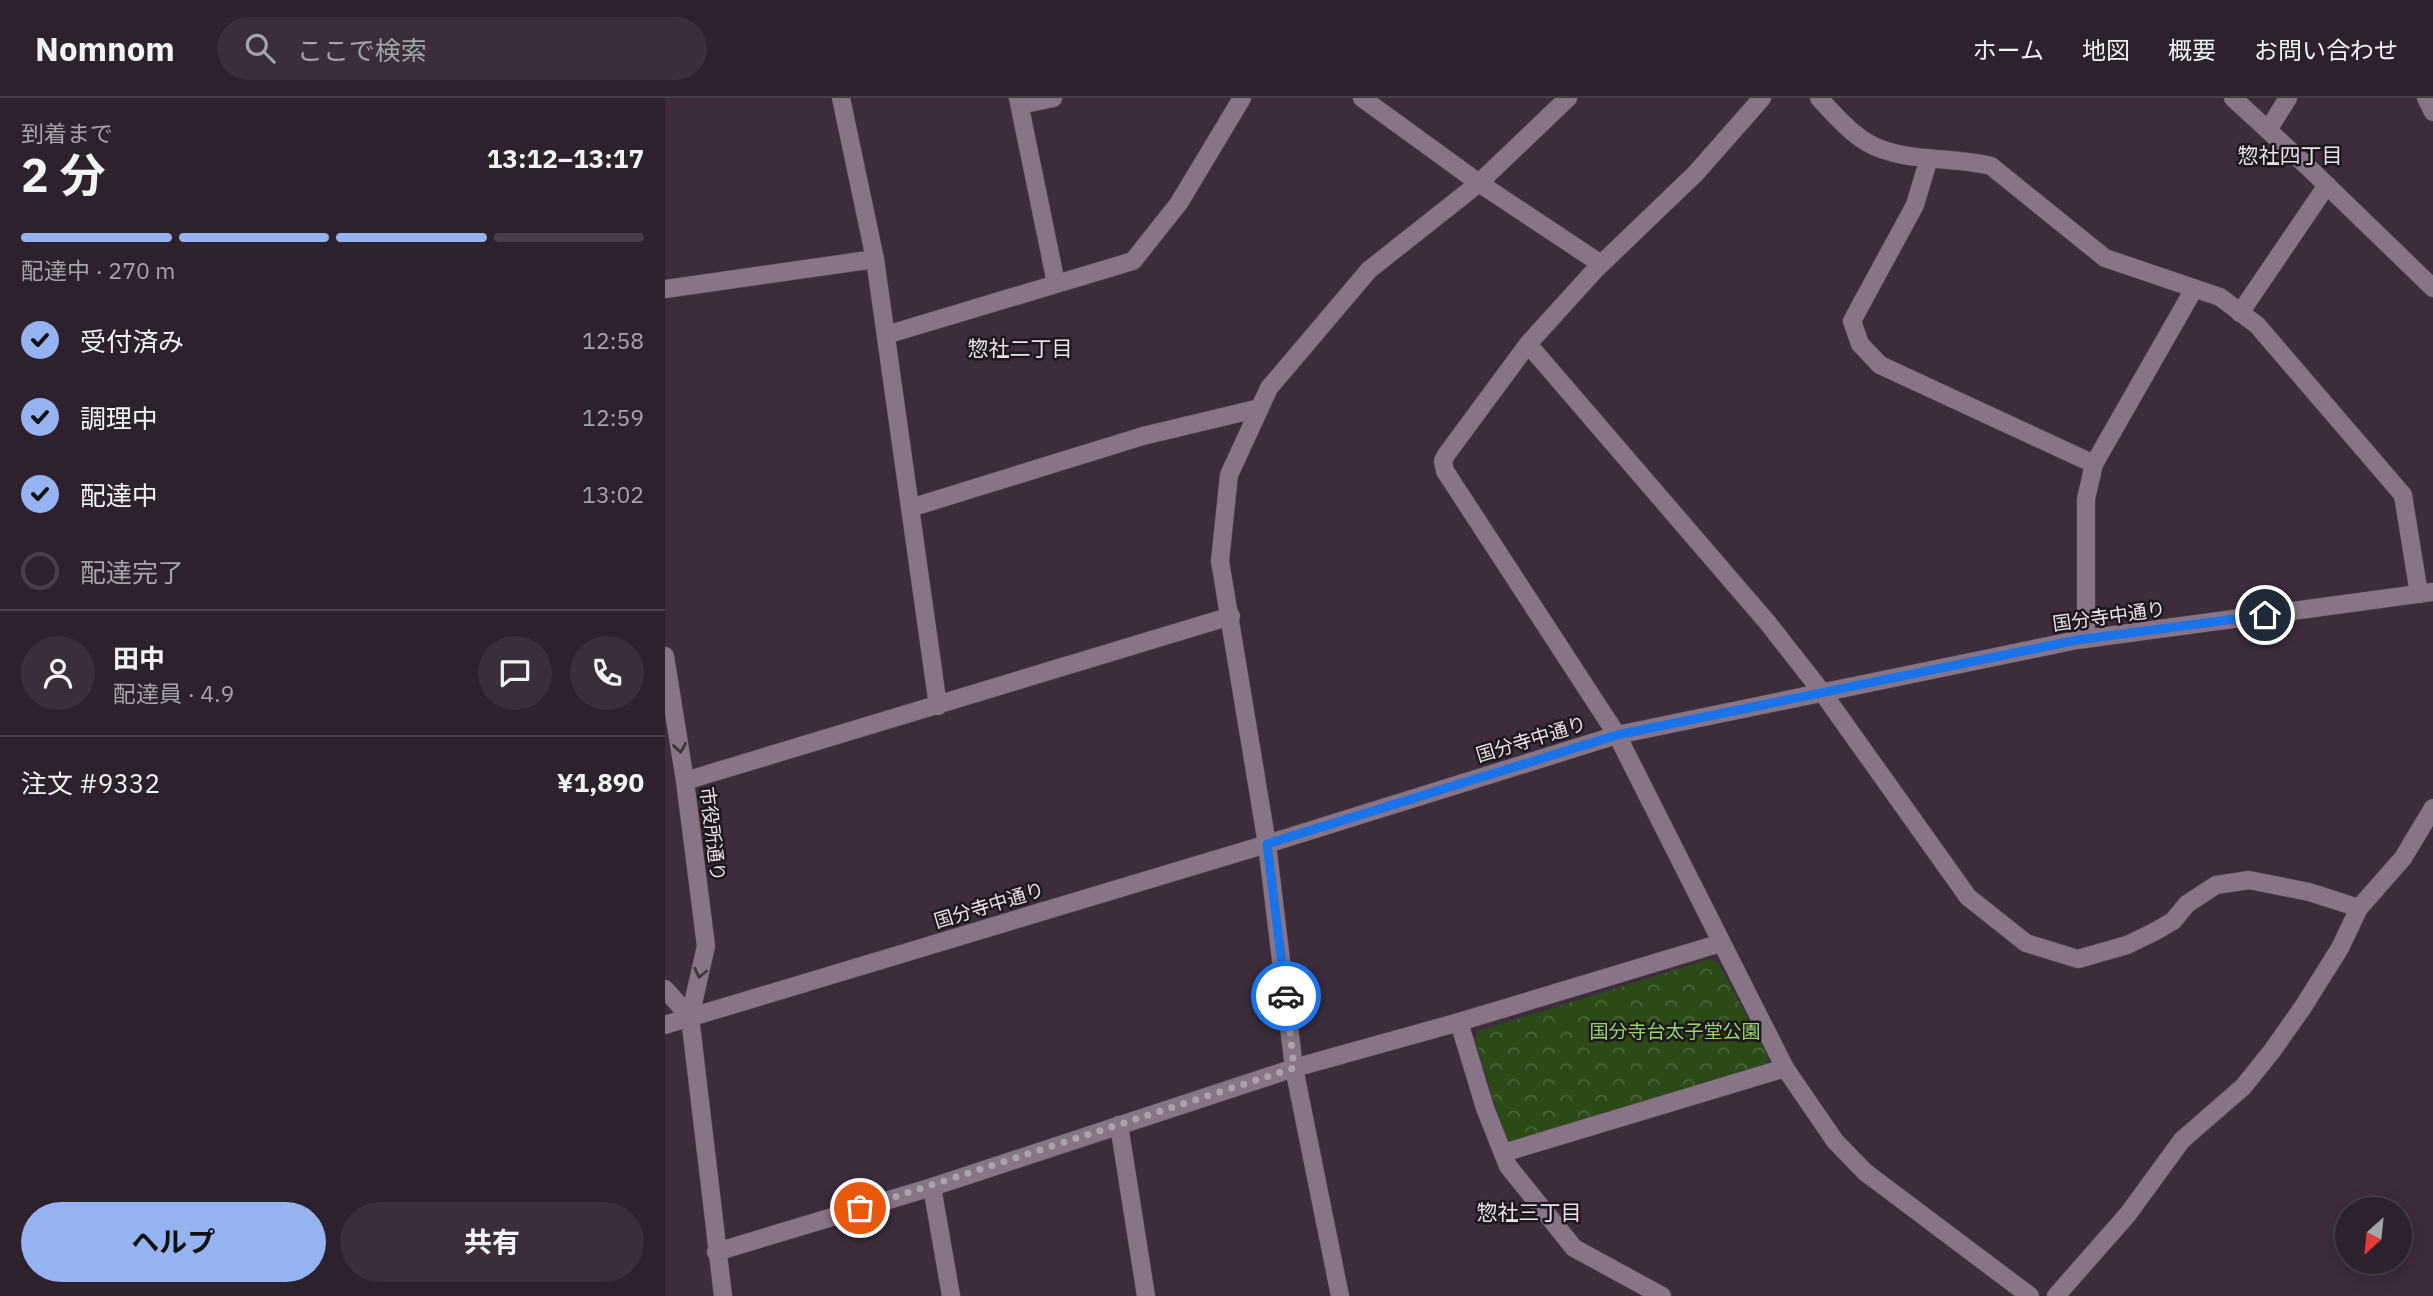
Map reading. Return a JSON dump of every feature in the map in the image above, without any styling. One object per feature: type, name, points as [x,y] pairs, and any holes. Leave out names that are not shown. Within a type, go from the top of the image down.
[{"type":"street","points":[[841,98],[875,259],[938,706]]},
{"type":"street","points":[[1053,98],[1019,102],[1056,283]]},
{"type":"street","points":[[885,335],[1133,261],[1179,203],[1242,98]]},
{"type":"street","points":[[1362,98],[1479,183],[1601,264]]},
{"type":"street","points":[[1340,1296],[1294,1068],[1267,844],[1220,561],[1229,475],[1269,388],[1369,270],[1479,183],[1568,98]]},
{"type":"street","points":[[1762,98],[1696,173],[1601,264],[1528,344],[1446,454],[1443,461],[1445,471],[1617,735],[1785,1068],[1835,1141],[1865,1172],[2030,1296]]},
{"type":"street","points":[[1819,98],[1842,122],[1868,143],[1910,156],[1974,161],[1991,166],[2105,258],[2220,297],[2257,325],[2403,495],[2426,593]]},
{"type":"street","points":[[2233,98],[2433,288]]},
{"type":"street","points":[[2268,130],[2288,98]]},
{"type":"street","points":[[2426,98],[2433,112]]},
{"type":"street","points":[[1929,158],[1915,205],[1851,321],[1860,344],[1880,365],[2094,464]]},
{"type":"street","points":[[2240,313],[2327,185]]},
{"type":"street","points":[[665,289],[875,259]]},
{"type":"street","points":[[2086,639],[2086,499],[2094,464],[2194,289]]},
{"type":"street","points":[[1528,344],[1767,622],[1822,692],[1968,898],[2026,943],[2078,959],[2091,956],[2127,945],[2154,932],[2173,921],[2187,904],[2216,885],[2249,880],[2309,892],[2359,908]]},
{"type":"street","points":[[910,508],[1143,436],[1260,408]]},
{"type":"street","name":"国分寺中通り","points":[[665,1025],[1267,844],[1617,735],[2086,639],[2426,593]]},
{"type":"street","points":[[685,781],[1231,616]]},
{"type":"street","name":"市役所通り","points":[[665,656],[685,781],[706,946],[690,1017],[723,1296]]},
{"type":"street","points":[[2056,1296],[2128,1214],[2182,1140],[2243,1087],[2273,1051],[2340,948],[2359,908],[2403,858],[2433,808]]},
{"type":"street","points":[[716,1252],[932,1187],[1294,1068],[1459,1023],[1721,943]]},
{"type":"street","points":[[665,989],[690,1017]]},
{"type":"street","points":[[1459,1023],[1485,1108],[1508,1166],[1574,1248],[1662,1296]]},
{"type":"street","points":[[1503,1153],[1785,1068]]},
{"type":"street","points":[[1119,1125],[1146,1296]]},
{"type":"street","points":[[932,1187],[951,1296]]},
{"type":"green space","name":"国分寺台太子堂公園","points":[[1710,959],[1719,964],[1768,1055],[1766,1065],[1513,1142],[1505,1139],[1475,1039],[1478,1031]]},
{"type":"way so far","points":[[860,1208],[932,1187],[1294,1068],[1286,996]]},
{"type":"district","name":"惣社四丁目","points":[[2290,156]]},
{"type":"district","name":"惣社二丁目","points":[[1020,349]]},
{"type":"district","name":"惣社三丁目","points":[[1529,1213]]},
{"type":"route","points":[[1286,996],[1267,844],[1617,735],[2077,640],[2265,615]]}]
